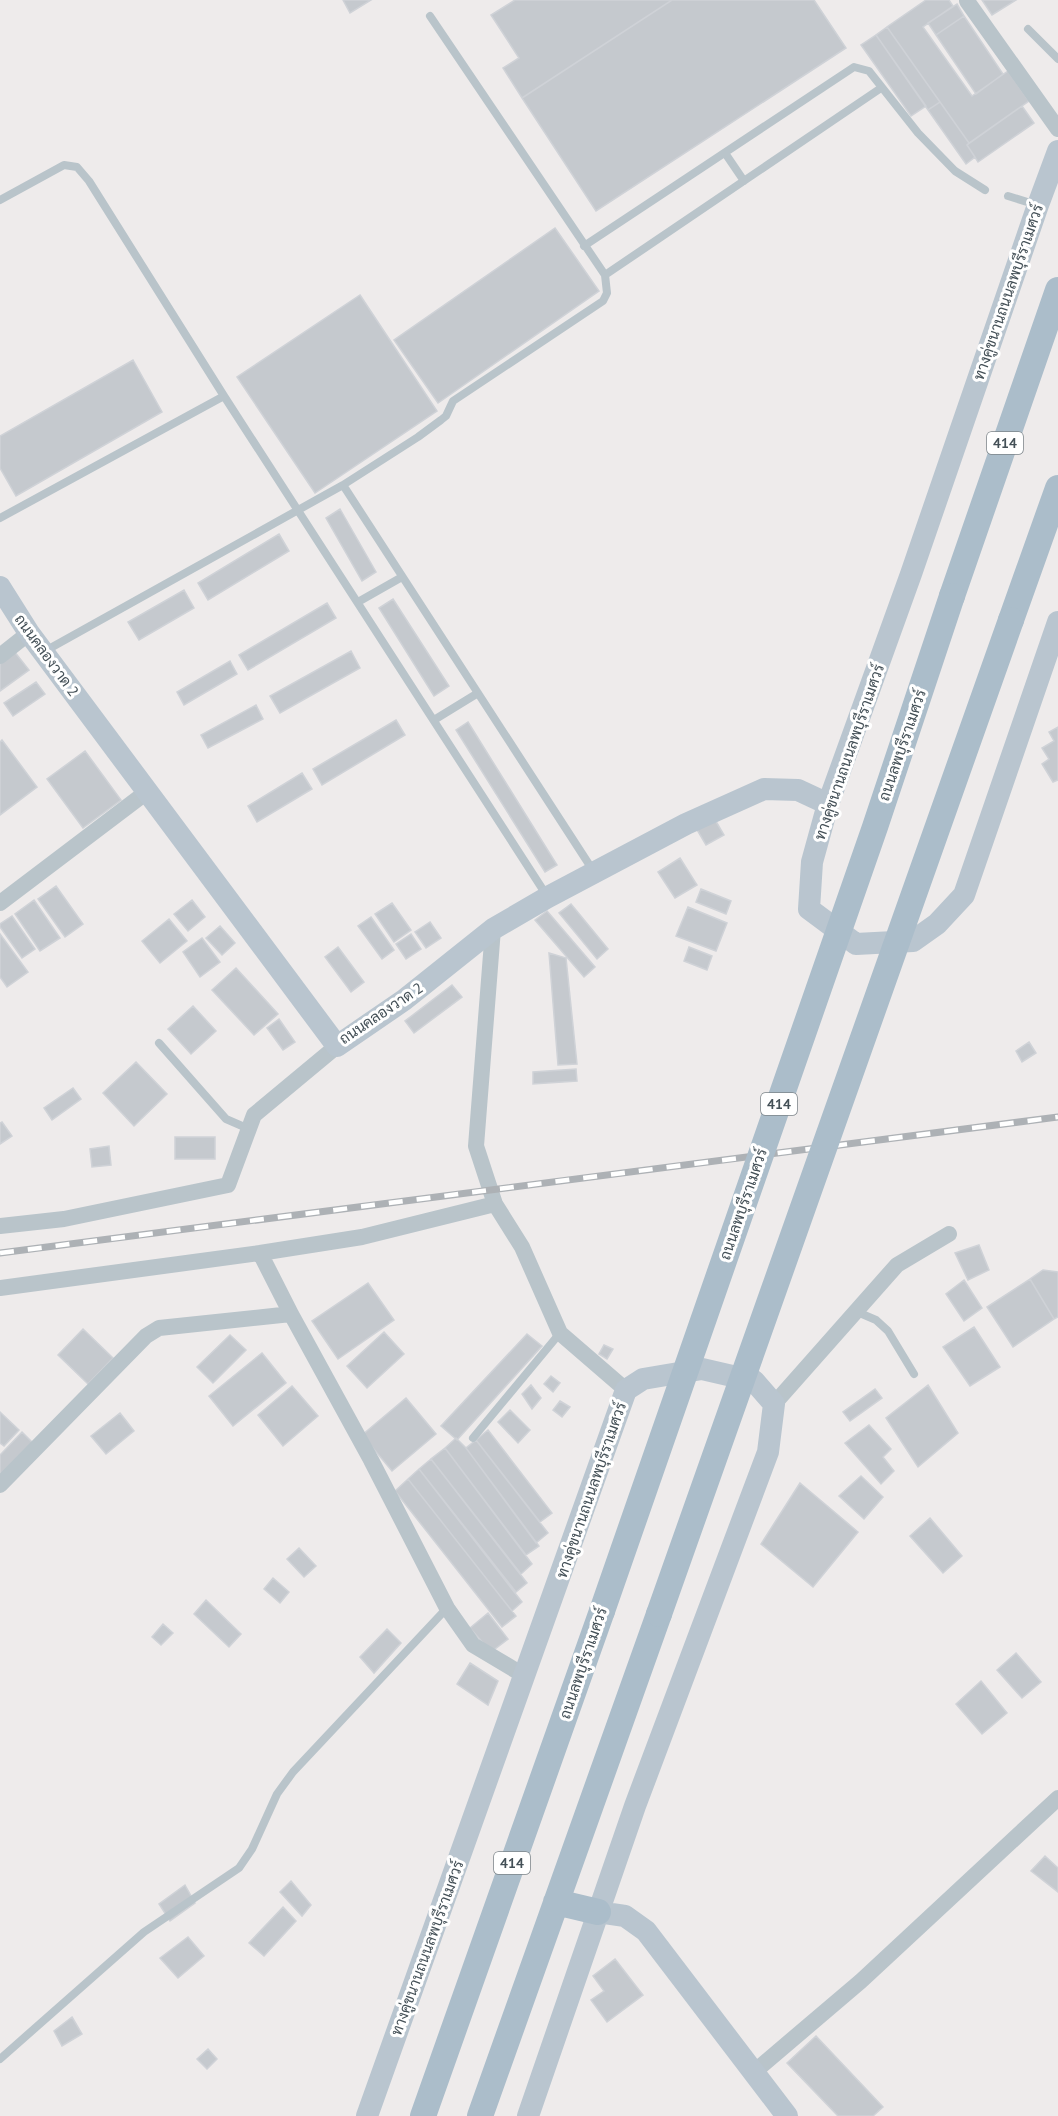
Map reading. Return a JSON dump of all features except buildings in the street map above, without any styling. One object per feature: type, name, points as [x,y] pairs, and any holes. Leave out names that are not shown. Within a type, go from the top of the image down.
[{"type":"main road","name":"ทางคู่ขนานถนนลพบุรีราเมศวร์","points":[[1058,151],[911,574],[828,804],[812,862],[809,909],[855,944],[913,941],[937,924],[964,895],[1058,624]]},
{"type":"main road","name":"ถนนลพบุรีราเมศวร์","points":[[423,2116],[602,1611],[875,827],[1058,290]]},
{"type":"main road","points":[[480,2116],[1058,488]]},
{"type":"main road","name":"ถนนคลองวาด 2","points":[[0,587],[29,633],[337,1046],[404,1000],[493,929],[548,897],[686,824],[764,789],[798,790],[828,804]]},
{"type":"main road","name":"ทางคู่ขนานถนนลพบุรีราเมศวร์","points":[[367,2116],[626,1390],[643,1379],[702,1369],[754,1381],[774,1404]]},
{"type":"main road","points":[[528,2116],[635,1806],[768,1452],[774,1404]]},
{"type":"main road","points":[[556,1902],[625,1916],[646,1931],[787,2116]]},
{"type":"street","points":[[967,1],[1058,129]]},
{"type":"street","points":[[0,656],[29,633]]},
{"type":"street","points":[[0,903],[148,791]]},
{"type":"street","points":[[493,929],[476,1146],[495,1204],[522,1247],[560,1334],[626,1390]]},
{"type":"street","points":[[0,1226],[64,1219],[228,1185],[254,1115],[337,1046]]},
{"type":"street","points":[[0,1288],[362,1237],[495,1204]]},
{"type":"street","points":[[774,1404],[897,1265],[949,1234]]},
{"type":"street","points":[[260,1253],[447,1608],[473,1645],[525,1676]]},
{"type":"street","points":[[0,1485],[146,1336],[159,1328],[291,1314]]},
{"type":"street","points":[[754,2072],[861,1981],[1058,1798]]},
{"type":"lane","points":[[44,652],[343,484],[418,437],[446,416],[453,401],[603,301],[607,293],[605,275],[430,16]]},
{"type":"lane","points":[[1028,29],[1058,59]]},
{"type":"lane","points":[[584,246],[854,67],[869,71],[918,133],[955,171],[985,190]]},
{"type":"lane","points":[[605,275],[881,88]]},
{"type":"lane","points":[[725,153],[744,181]]},
{"type":"lane","points":[[0,200],[64,165],[77,167],[89,181],[224,396],[548,897]]},
{"type":"lane","points":[[1008,196],[1038,205]]},
{"type":"lane","points":[[0,518],[224,396]]},
{"type":"lane","points":[[343,484],[594,872]]},
{"type":"lane","points":[[358,602],[402,577]]},
{"type":"lane","points":[[434,720],[478,693]]},
{"type":"lane","points":[[159,1043],[226,1119],[249,1129]]},
{"type":"lane","points":[[855,1311],[876,1320],[888,1330],[914,1374]]},
{"type":"lane","points":[[473,1438],[560,1334]]},
{"type":"lane","points":[[0,2059],[144,1932],[239,1868],[252,1849],[277,1794],[293,1772],[447,1608]]},
{"type":"railway","points":[[0,1253],[1058,1117]]}]
